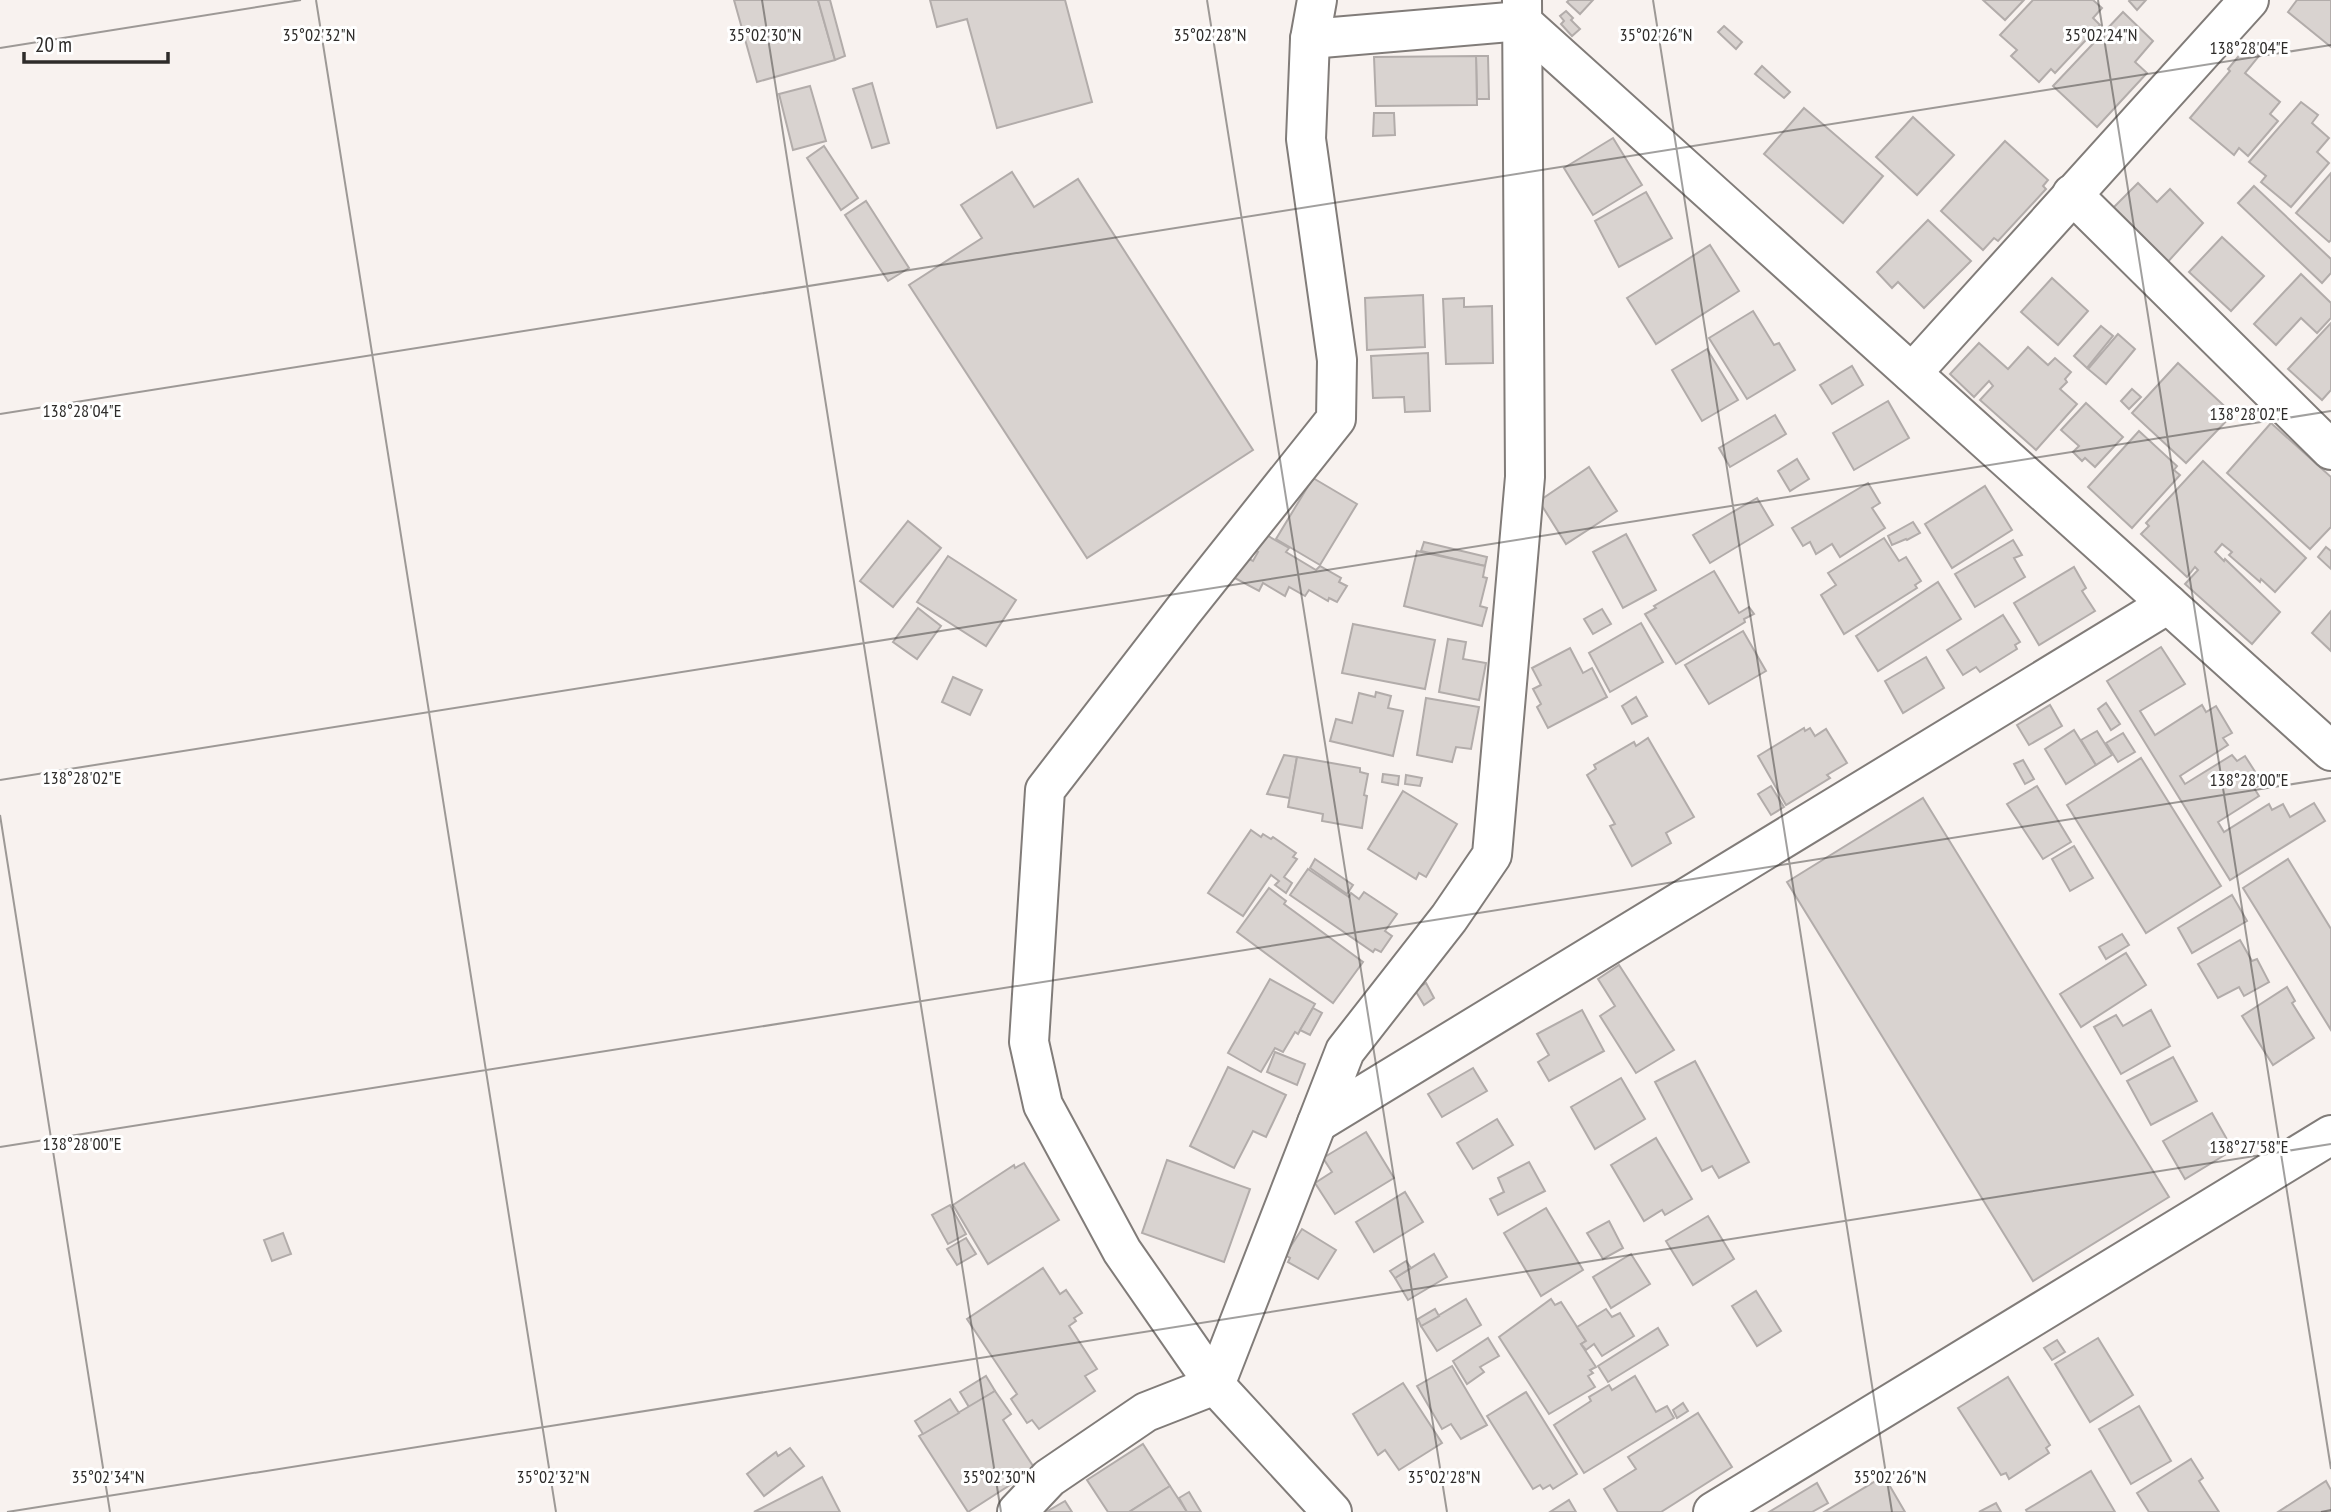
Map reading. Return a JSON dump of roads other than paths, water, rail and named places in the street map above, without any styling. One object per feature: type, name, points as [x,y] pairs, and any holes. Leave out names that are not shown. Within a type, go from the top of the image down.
[{"type":"street","points":[[1317,0],[1310,39],[1306,139],[1338,360],[1336,419],[1045,790],[1029,1042],[1043,1105],[1122,1251],[1215,1385],[1332,1512]]},
{"type":"street","points":[[1912,373],[2249,0]]},
{"type":"street","points":[[1310,39],[1522,10]]},
{"type":"street","points":[[1522,10],[1912,373],[2168,604],[2325,734]]},
{"type":"street","points":[[1017,1512],[1049,1478],[1146,1412],[1215,1385],[1345,1051],[1449,918],[1492,855],[1525,477],[1522,10]]},
{"type":"street","points":[[2072,194],[2331,450]]},
{"type":"street","points":[[1317,1123],[2168,604]]},
{"type":"street","points":[[1713,1512],[2331,1135]]}]
